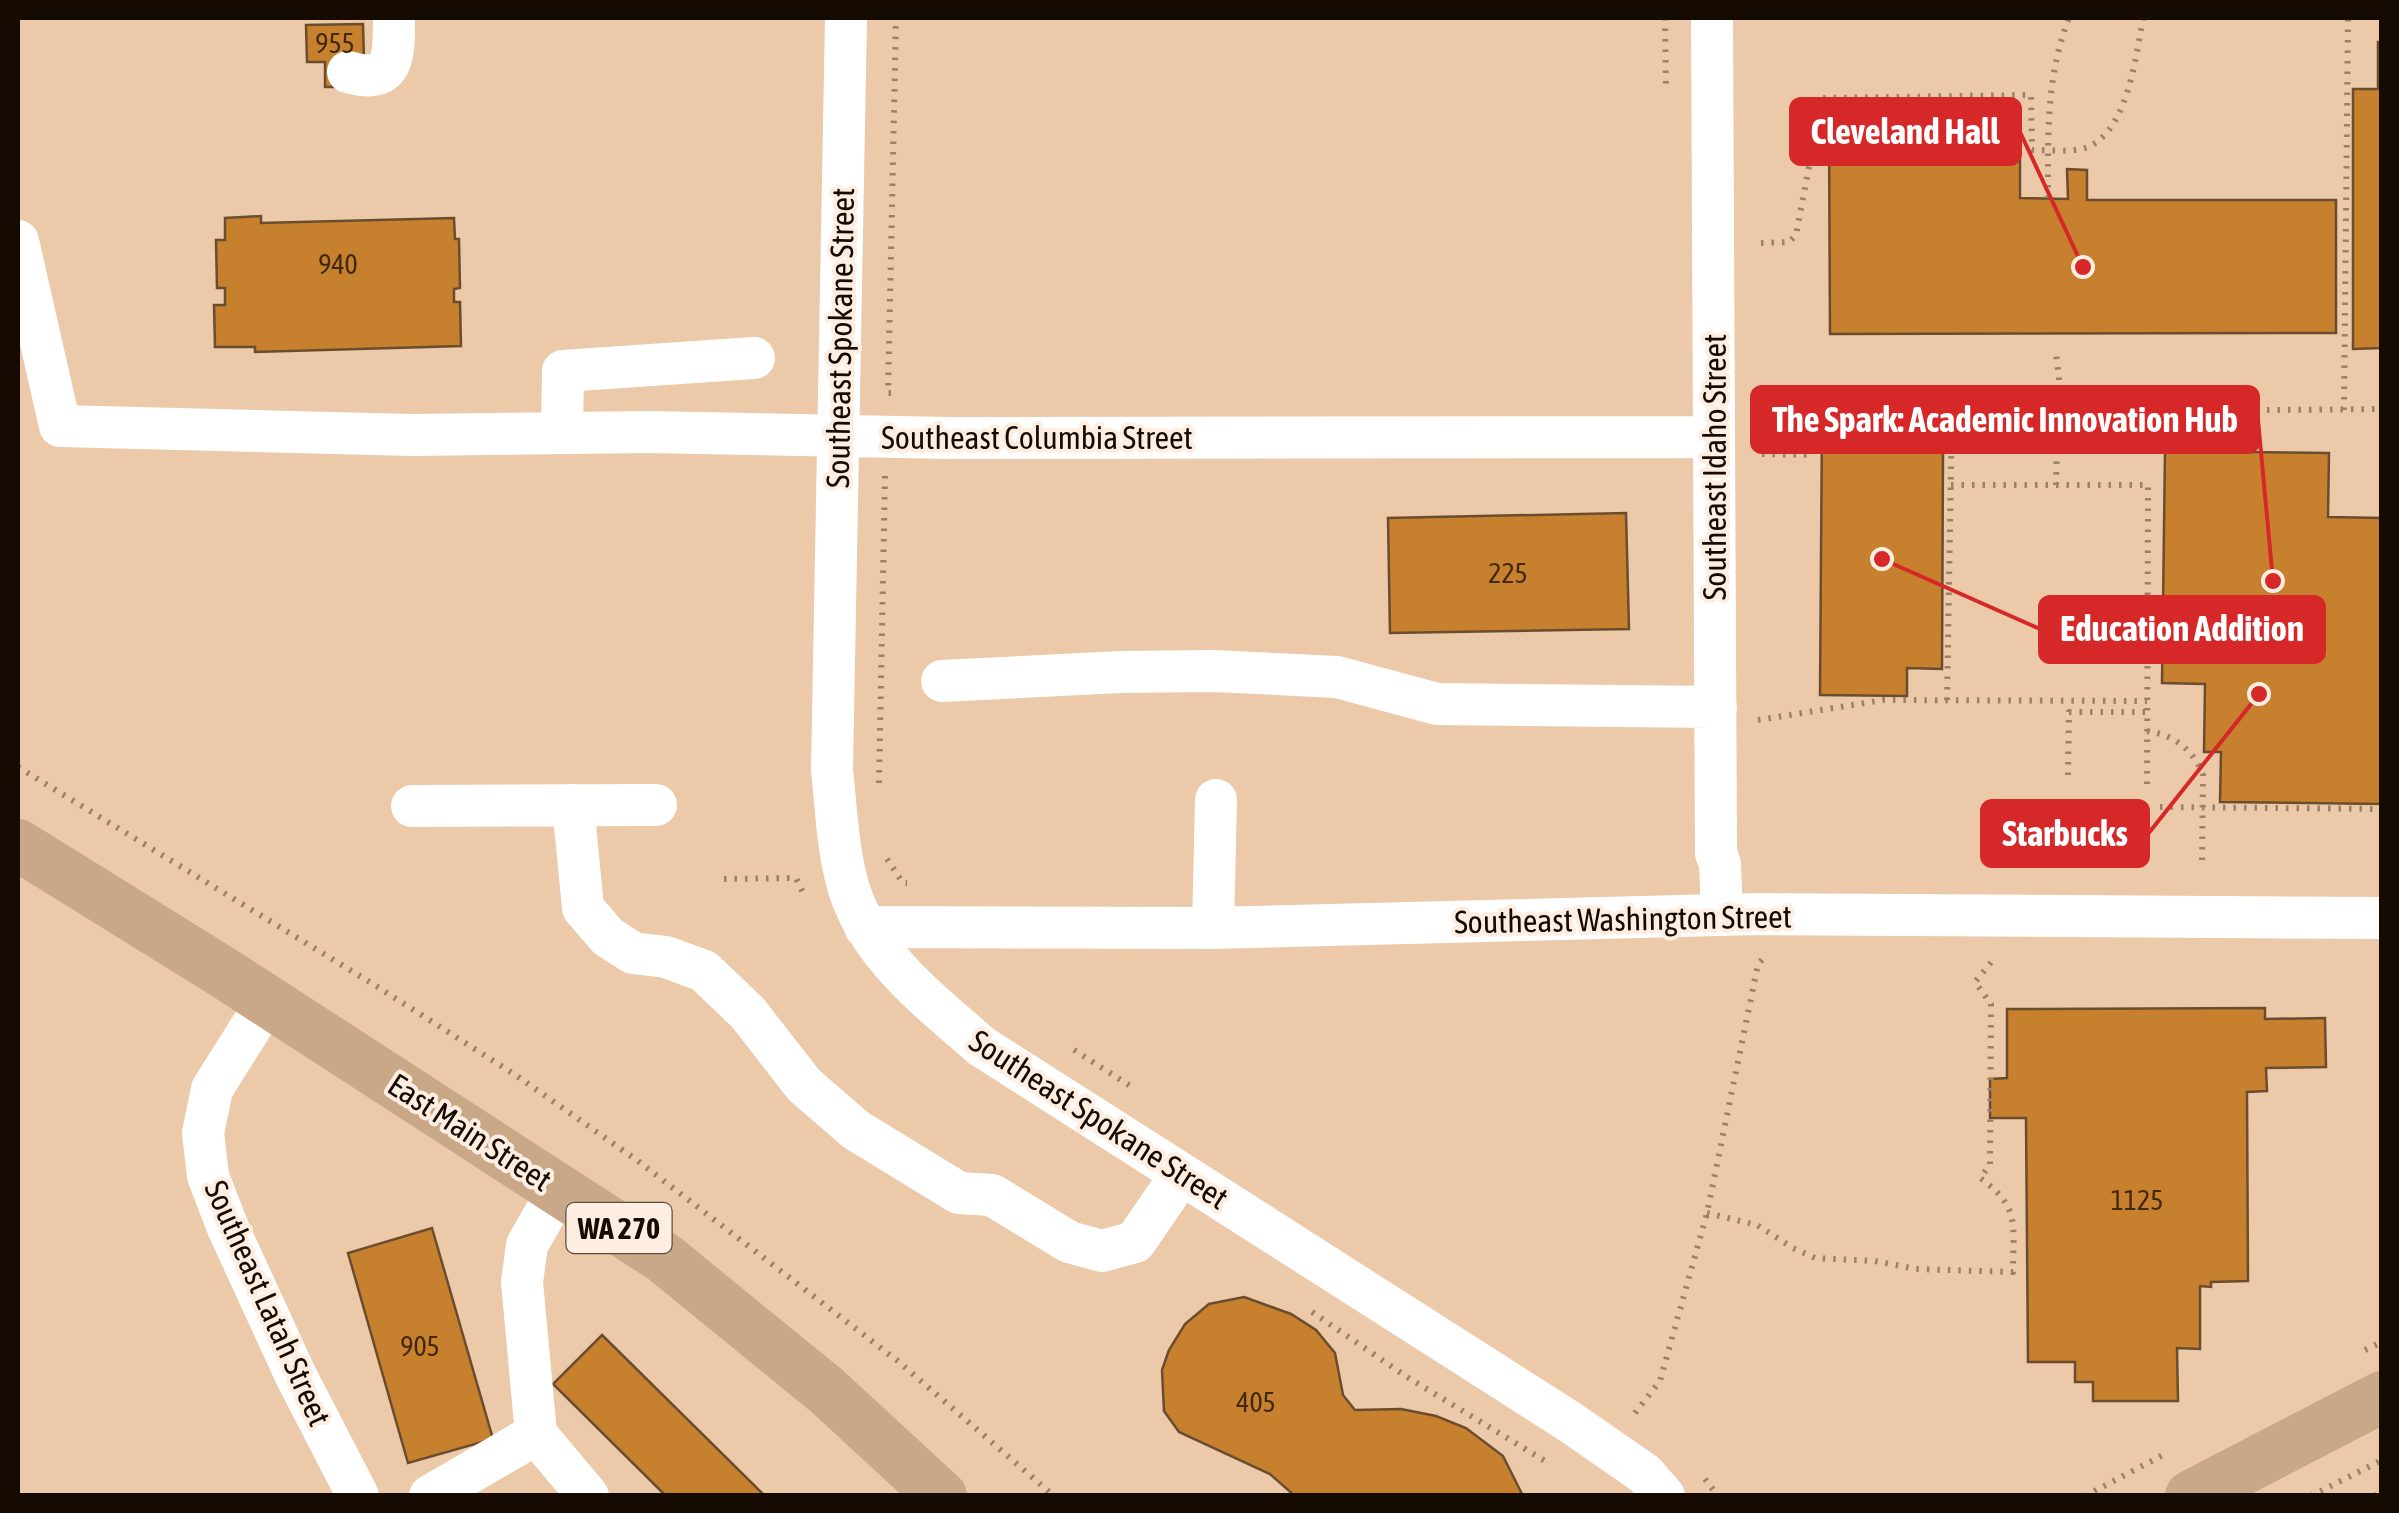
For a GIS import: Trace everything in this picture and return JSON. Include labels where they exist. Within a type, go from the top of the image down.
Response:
[{"type":"main road","name":"East Main Street","points":[[18,845],[268,1000],[664,1258],[827,1390],[941,1496]]},
{"type":"main road","points":[[2192,1496],[2382,1397]]},
{"type":"street","points":[[348,72],[363,76],[385,70],[394,54],[394,18]]},
{"type":"street","name":"Southeast Spokane Street","points":[[846,18],[832,770],[846,880],[864,927],[907,980],[981,1046],[1570,1422],[1644,1474],[1664,1496]]},
{"type":"street","name":"Southeast Idaho Street","points":[[1712,18],[1716,852],[1722,915]]},
{"type":"street","name":"Southeast Columbia Street","points":[[18,241],[60,426],[370,434],[1714,438]]},
{"type":"street","points":[[562,434],[563,371],[754,358]]},
{"type":"street","points":[[942,681],[1214,671],[1337,677],[1438,704],[1716,707]]},
{"type":"street","points":[[1213,928],[1216,800]]},
{"type":"street","points":[[412,806],[656,804]]},
{"type":"street","points":[[573,805],[583,908],[608,937],[633,952],[666,957],[704,971],[748,1013],[804,1085],[856,1130],[959,1193],[992,1195],[1069,1242],[1102,1251],[1136,1242],[1181,1175]]},
{"type":"street","name":"Southeast Washington Street","points":[[864,927],[1213,928],[1722,915],[2382,918]]},
{"type":"street","name":"Southeast Latah Street","points":[[268,1000],[212,1089],[203,1133],[208,1176],[295,1374],[358,1496]]},
{"type":"street","points":[[559,1189],[528,1246],[522,1282],[536,1434],[588,1496]]},
{"type":"street","points":[[430,1496],[536,1434]]},
{"type":"path","points":[[896,18],[888,393],[908,394]]},
{"type":"path","points":[[2048,198],[2050,85],[2058,45],[2069,18]]},
{"type":"path","points":[[1761,243],[1789,242],[1796,235],[1822,98],[2031,95],[2032,150],[2083,149],[2111,131],[2128,87],[2142,18]]},
{"type":"path","points":[[2344,410],[2348,18]]},
{"type":"path","points":[[2056,354],[2056,485]]},
{"type":"path","points":[[1763,410],[1952,413],[2382,409]]},
{"type":"path","points":[[1762,454],[1813,454],[1814,410]]},
{"type":"path","points":[[1947,700],[1952,413]]},
{"type":"path","points":[[879,795],[884,474]]},
{"type":"path","points":[[1951,485],[2148,485],[2148,787]]},
{"type":"path","points":[[1758,720],[1858,702],[2147,700]]},
{"type":"path","points":[[2068,775],[2069,712],[2148,712]]},
{"type":"path","points":[[2147,731],[2173,738],[2198,762],[2203,775],[2202,866]]},
{"type":"path","points":[[18,767],[373,984],[517,1076],[638,1161],[900,1362],[1054,1496]]},
{"type":"path","points":[[2160,807],[2382,809]]},
{"type":"path","points":[[885,856],[903,882],[922,883]]},
{"type":"path","points":[[724,879],[796,878]]},
{"type":"path","points":[[1635,1412],[1660,1381],[1707,1213],[1758,964],[1768,955]]},
{"type":"path","points":[[1977,960],[2011,960]]},
{"type":"path","points":[[1707,1213],[1756,1225],[1816,1258],[1875,1261],[1916,1269],[2013,1272],[2013,1217],[2002,1194],[1980,1178],[1990,1165],[1991,1004],[1974,982],[1992,960]]},
{"type":"path","points":[[2311,1496],[2382,1460]]},
{"type":"path","points":[[2375,1496],[2382,1490]]},
{"type":"building","points":[[363,24],[364,61],[348,87],[325,87],[325,62],[307,62],[306,25]]},
{"type":"building","points":[[2378,42],[2382,42],[2382,348],[2353,349],[2353,89],[2378,89]]},
{"type":"building","points":[[2020,121],[2020,198],[2068,199],[2067,169],[2087,170],[2087,200],[2336,200],[2336,333],[1830,334],[1829,122]]},
{"type":"building","points":[[261,216],[261,223],[454,218],[455,239],[459,239],[460,288],[454,289],[454,302],[460,302],[461,346],[255,352],[255,347],[215,347],[214,305],[225,305],[225,288],[217,288],[216,240],[225,240],[225,218]]},
{"type":"building","points":[[1822,420],[1911,421],[1911,449],[1943,450],[1942,669],[1907,668],[1907,696],[1820,695]]},
{"type":"building","points":[[2165,451],[2329,453],[2328,517],[2382,518],[2382,804],[2220,802],[2221,752],[2204,752],[2205,684],[2162,683]]},
{"type":"building","points":[[1626,513],[1629,629],[1390,633],[1388,518]]},
{"type":"building","points":[[2265,1008],[2265,1019],[2325,1018],[2326,1067],[2266,1068],[2267,1091],[2247,1092],[2248,1281],[2200,1286],[2200,1349],[2177,1348],[2178,1401],[2093,1401],[2093,1382],[2075,1382],[2075,1362],[2028,1362],[2026,1118],[1990,1118],[1990,1079],[2007,1078],[2007,1009]]},
{"type":"building","points":[[432,1228],[493,1439],[408,1463],[348,1253]]},
{"type":"building","points":[[1244,1297],[1291,1314],[1316,1330],[1335,1353],[1343,1395],[1355,1410],[1401,1409],[1436,1416],[1466,1428],[1503,1456],[1523,1496],[1295,1496],[1270,1474],[1179,1432],[1164,1411],[1162,1370],[1169,1350],[1185,1324],[1209,1304]]},
{"type":"building","points":[[602,1335],[765,1496],[666,1496],[553,1384]]},
{"type":"place","name":"Cleveland Hall","points":[[2083,267]]},
{"type":"place","name":"Education Addition","points":[[1882,559]]},
{"type":"place","name":"The Spark: Academic Innovation Hub","points":[[2273,581]]},
{"type":"place","name":"Starbucks","points":[[2259,694]]}]
